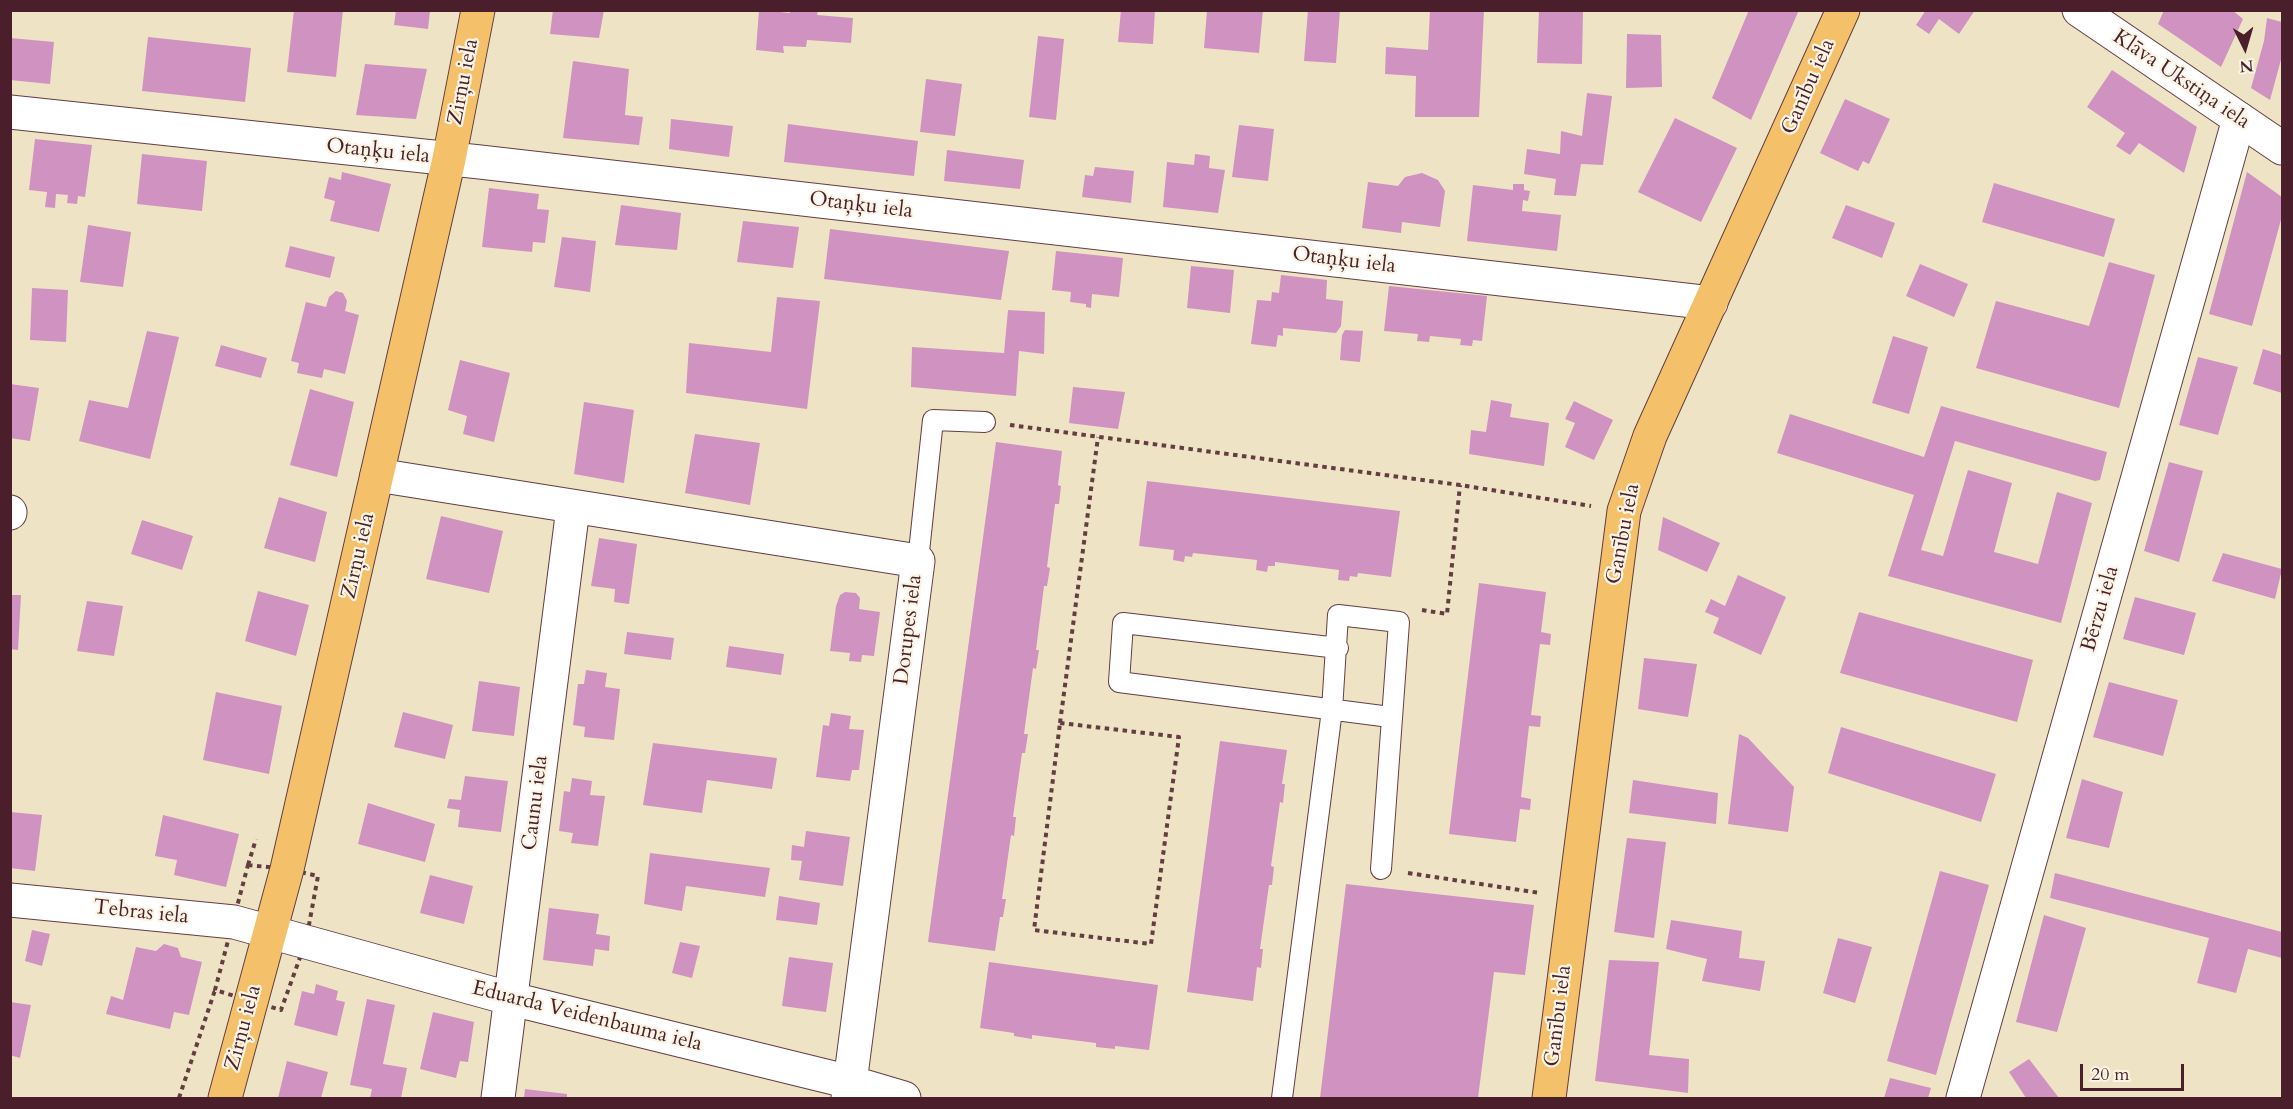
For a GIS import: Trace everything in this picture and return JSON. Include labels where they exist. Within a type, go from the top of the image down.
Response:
[{"type":"highway","name":"Zirņu iela","points":[[225,1098],[271,932],[449,159],[478,10]]},
{"type":"highway","name":"Ganību iela","points":[[1549,1098],[1624,511],[1650,436],[1843,10]]},
{"type":"street","name":"Klāva Ukstiņa iela","points":[[2079,10],[2283,148]]},
{"type":"street","name":"Otaņķu iela","points":[[10,112],[449,159],[1711,303]]},
{"type":"street","name":"Bērzu iela","points":[[1963,1098],[2239,119]]},
{"type":"street","name":"Dorupes iela","points":[[377,475],[573,508],[918,561],[849,1090]]},
{"type":"street","name":"Caunu iela","points":[[498,1098],[573,508]]},
{"type":"street","name":"Tebras iela","points":[[10,900],[234,922],[271,932]]},
{"type":"street","name":"Eduarda Veidenbauma iela","points":[[271,932],[849,1090],[904,1098]]},
{"type":"lane","points":[[918,561],[933,420],[985,422]]},
{"type":"lane","points":[[1282,1098],[1332,710],[1338,648],[1338,615],[1399,622],[1390,717],[1381,869]]},
{"type":"lane","points":[[1338,648],[1123,623],[1119,682],[1390,717]]},
{"type":"path","points":[[985,422],[1461,485],[1624,511]]},
{"type":"path","points":[[1060,723],[1179,737],[1151,944],[1034,930],[1060,723],[1098,437]]},
{"type":"path","points":[[1399,622],[1400,607],[1447,614],[1461,485]]},
{"type":"path","points":[[1381,869],[1574,898]]},
{"type":"path","points":[[179,1098],[214,990]]},
{"type":"building","points":[[294,10],[343,10],[336,77],[287,72]]},
{"type":"building","points":[[396,10],[430,11],[428,29],[394,25]]},
{"type":"building","points":[[553,10],[604,10],[599,38],[550,34]]},
{"type":"building","points":[[759,10],[790,13],[790,10],[818,10],[817,15],[853,18],[851,43],[807,40],[806,47],[783,46],[784,53],[756,50]]},
{"type":"building","points":[[1121,10],[1155,10],[1153,44],[1118,42]]},
{"type":"building","points":[[1207,10],[1263,10],[1259,53],[1204,48]]},
{"type":"building","points":[[1308,10],[1340,10],[1336,63],[1304,61]]},
{"type":"building","points":[[1430,10],[1484,10],[1479,117],[1415,117],[1416,76],[1385,74],[1386,47],[1428,50]]},
{"type":"building","points":[[1539,10],[1583,10],[1582,64],[1537,63]]},
{"type":"building","points":[[1749,10],[1799,10],[1751,120],[1712,98]]},
{"type":"building","points":[[1926,10],[1975,10],[1959,34],[1939,19],[1929,34],[1916,25]]},
{"type":"building","points":[[2164,10],[2232,10],[2243,19],[2221,67],[2158,24]]},
{"type":"building","points":[[2267,18],[2282,22],[2282,56],[2270,100],[2251,88],[2264,41]]},
{"type":"building","points":[[1627,34],[1661,35],[1662,87],[1626,88]]},
{"type":"building","points":[[1038,36],[1064,39],[1056,120],[1029,117]]},
{"type":"building","points":[[148,37],[251,48],[245,102],[142,91]]},
{"type":"building","points":[[10,38],[54,42],[50,84],[10,80]]},
{"type":"building","points":[[573,61],[629,69],[625,115],[643,117],[639,145],[563,138]]},
{"type":"building","points":[[365,64],[427,69],[416,119],[356,115]]},
{"type":"building","points":[[2112,70],[2197,127],[2184,173],[2139,143],[2130,155],[2116,146],[2125,133],[2087,107]]},
{"type":"building","points":[[926,79],[962,84],[955,136],[920,132]]},
{"type":"building","points":[[1587,93],[1612,96],[1603,165],[1581,164],[1576,196],[1554,195],[1556,179],[1524,174],[1527,149],[1560,154],[1561,131],[1582,136]]},
{"type":"building","points":[[1845,99],[1890,119],[1869,164],[1863,161],[1858,171],[1820,153]]},
{"type":"building","points":[[1675,118],[1737,148],[1701,222],[1638,192]]},
{"type":"building","points":[[671,119],[733,126],[729,157],[669,149]]},
{"type":"building","points":[[788,124],[918,141],[914,176],[784,162]]},
{"type":"building","points":[[1239,125],[1274,129],[1268,181],[1232,177]]},
{"type":"building","points":[[35,139],[92,145],[85,197],[78,196],[77,204],[67,203],[68,195],[56,194],[55,208],[45,207],[47,192],[29,190]]},
{"type":"building","points":[[947,150],[1024,160],[1020,189],[944,181]]},
{"type":"building","points":[[142,154],[207,161],[202,211],[137,204]]},
{"type":"building","points":[[1195,154],[1210,156],[1209,168],[1225,170],[1218,213],[1163,207],[1167,162],[1194,165]]},
{"type":"building","points":[[1095,167],[1134,171],[1131,203],[1082,197],[1085,175],[1093,176]]},
{"type":"building","points":[[342,172],[391,184],[379,232],[330,221],[335,201],[324,198],[329,177],[341,180]]},
{"type":"building","points":[[2247,172],[2282,197],[2282,216],[2252,326],[2209,314]]},
{"type":"building","points":[[1422,173],[1438,180],[1445,191],[1440,227],[1402,222],[1401,233],[1362,228],[1368,182],[1398,186],[1405,177]]},
{"type":"building","points":[[1994,183],[2115,219],[2104,257],[1982,222]]},
{"type":"building","points":[[1513,184],[1524,184],[1524,190],[1530,191],[1528,201],[1523,200],[1522,211],[1561,215],[1557,251],[1467,241],[1473,185],[1513,190]]},
{"type":"building","points":[[489,188],[539,194],[537,209],[549,210],[545,243],[533,242],[532,252],[482,247]]},
{"type":"building","points":[[621,205],[681,213],[677,250],[615,245]]},
{"type":"building","points":[[1846,205],[1895,223],[1882,258],[1832,238]]},
{"type":"building","points":[[743,221],[799,227],[793,268],[737,262]]},
{"type":"building","points":[[88,225],[131,232],[123,287],[80,282]]},
{"type":"building","points":[[830,229],[1009,251],[1001,300],[824,279]]},
{"type":"building","points":[[562,237],[596,241],[590,292],[554,287]]},
{"type":"building","points":[[290,246],[335,257],[330,278],[285,267]]},
{"type":"building","points":[[1056,251],[1123,258],[1119,297],[1092,294],[1091,308],[1086,307],[1086,304],[1070,302],[1071,292],[1052,290]]},
{"type":"building","points":[[2109,262],[2155,275],[2119,408],[1976,368],[1996,301],[2089,326]]},
{"type":"building","points":[[1920,264],[1968,284],[1954,317],[1906,296]]},
{"type":"building","points":[[1191,266],[1234,270],[1230,313],[1187,308]]},
{"type":"building","points":[[1281,275],[1327,280],[1326,299],[1343,301],[1341,326],[1336,333],[1283,328],[1283,336],[1278,335],[1276,347],[1251,344],[1257,300],[1271,301],[1272,292],[1279,293]]},
{"type":"building","points":[[1389,286],[1487,296],[1482,341],[1473,340],[1472,346],[1460,345],[1461,339],[1430,336],[1429,342],[1417,341],[1418,334],[1384,331]]},
{"type":"building","points":[[32,288],[68,290],[66,342],[30,340]]},
{"type":"building","points":[[336,291],[343,293],[347,301],[345,311],[359,315],[345,374],[324,369],[322,378],[297,373],[299,363],[291,361],[306,302],[326,307],[329,297]]},
{"type":"building","points":[[777,297],[820,301],[807,409],[686,393],[689,343],[771,352]]},
{"type":"building","points":[[1008,310],[1045,312],[1044,354],[1019,351],[1016,396],[911,387],[912,347],[1004,353]]},
{"type":"building","points":[[1345,330],[1363,331],[1360,362],[1340,360],[1342,335]]},
{"type":"building","points":[[147,331],[179,337],[150,459],[79,441],[89,400],[128,408]]},
{"type":"building","points":[[1893,336],[1928,347],[1909,414],[1872,403]]},
{"type":"building","points":[[221,345],[267,358],[261,378],[215,366]]},
{"type":"building","points":[[2263,349],[2282,355],[2282,393],[2253,384]]},
{"type":"building","points":[[2198,357],[2238,367],[2218,435],[2179,425]]},
{"type":"building","points":[[460,360],[510,373],[494,442],[463,434],[467,416],[448,410]]},
{"type":"building","points":[[10,384],[39,388],[30,441],[10,438]]},
{"type":"building","points":[[1073,387],[1125,392],[1118,429],[1069,423]]},
{"type":"building","points":[[310,389],[354,402],[337,477],[290,465]]},
{"type":"building","points":[[1491,400],[1512,404],[1510,417],[1549,423],[1544,466],[1469,454],[1471,430],[1486,432]]},
{"type":"building","points":[[1574,401],[1613,420],[1594,460],[1565,447],[1575,423],[1565,419]]},
{"type":"building","points":[[584,402],[634,410],[624,483],[574,474]]},
{"type":"building","points":[[1941,406],[2107,452],[2100,480],[2095,481],[1955,441],[1921,550],[1943,556],[1968,470],[2012,483],[1994,552],[2038,564],[2057,492],[2092,503],[2061,623],[1888,576],[1914,495],[1777,453],[1790,414],[1924,457]]},
{"type":"building","points":[[695,434],[760,443],[750,505],[685,493]]},
{"type":"building","points":[[996,442],[1062,451],[1058,485],[1061,486],[1059,504],[1055,504],[1047,567],[1050,568],[1047,586],[1044,586],[1036,650],[1039,650],[1036,669],[1033,668],[1024,734],[1028,734],[1025,753],[1022,753],[1013,817],[1016,817],[1014,836],[1011,835],[1002,899],[1006,899],[1003,917],[1000,917],[995,951],[928,942]]},
{"type":"building","points":[[2169,462],[2203,471],[2179,562],[2144,551]]},
{"type":"building","points":[[1147,481],[1400,511],[1391,577],[1358,573],[1357,577],[1350,576],[1349,581],[1338,580],[1339,570],[1275,562],[1275,566],[1268,566],[1267,572],[1256,570],[1257,560],[1193,553],[1192,557],[1185,556],[1184,562],[1173,560],[1174,550],[1139,546]]},
{"type":"building","points":[[279,497],[327,512],[315,562],[264,548]]},
{"type":"building","points":[[441,516],[503,531],[489,593],[426,579]]},
{"type":"building","points":[[1663,517],[1720,543],[1707,572],[1658,550]]},
{"type":"building","points":[[142,520],[193,536],[182,570],[131,554]]},
{"type":"building","points":[[599,538],[637,544],[629,604],[614,602],[615,589],[591,586]]},
{"type":"building","points":[[2223,553],[2282,569],[2275,599],[2212,581]]},
{"type":"building","points":[[1738,575],[1786,597],[1761,655],[1713,633],[1719,618],[1705,612],[1711,599],[1725,606]]},
{"type":"building","points":[[1479,583],[1546,592],[1541,632],[1551,634],[1550,645],[1540,644],[1531,715],[1541,716],[1540,727],[1529,726],[1521,797],[1531,799],[1530,810],[1520,809],[1516,842],[1449,834]]},
{"type":"building","points":[[258,591],[309,605],[296,656],[245,641]]},
{"type":"building","points":[[845,592],[856,593],[860,598],[859,609],[880,612],[874,656],[862,655],[861,662],[849,661],[850,653],[830,651],[836,606],[840,595]]},
{"type":"building","points":[[10,595],[21,595],[18,650],[10,649]]},
{"type":"building","points":[[2135,597],[2196,613],[2184,655],[2123,639]]},
{"type":"building","points":[[87,601],[123,606],[114,656],[77,651]]},
{"type":"building","points":[[1859,612],[2033,660],[2017,722],[1840,673]]},
{"type":"building","points":[[627,632],[674,638],[671,660],[624,654]]},
{"type":"building","points":[[729,646],[784,654],[781,675],[726,667]]},
{"type":"building","points":[[1644,658],[1697,664],[1688,717],[1638,709]]},
{"type":"building","points":[[586,670],[607,673],[605,687],[620,689],[614,740],[584,737],[585,727],[573,725],[578,684],[584,684]]},
{"type":"building","points":[[479,681],[520,687],[514,736],[472,731]]},
{"type":"building","points":[[2109,682],[2178,700],[2163,756],[2093,737]]},
{"type":"building","points":[[216,692],[282,706],[269,774],[203,760]]},
{"type":"building","points":[[403,712],[453,725],[445,759],[394,747]]},
{"type":"building","points":[[831,713],[851,716],[849,729],[864,730],[859,770],[852,770],[850,781],[816,777],[823,725],[829,726]]},
{"type":"building","points":[[1841,727],[1996,774],[1981,822],[1828,773]]},
{"type":"building","points":[[1739,734],[1748,738],[1794,787],[1788,832],[1728,824]]},
{"type":"building","points":[[1220,741],[1287,750],[1282,784],[1285,784],[1283,803],[1280,802],[1271,866],[1274,867],[1272,885],[1269,885],[1260,949],[1263,949],[1261,968],[1257,967],[1253,1001],[1187,992]]},
{"type":"building","points":[[653,743],[777,758],[772,789],[707,780],[702,813],[643,805]]},
{"type":"building","points":[[465,776],[508,781],[501,832],[458,827],[460,810],[447,808],[449,799],[461,800]]},
{"type":"building","points":[[572,778],[592,781],[590,795],[605,796],[598,846],[571,843],[573,833],[559,831],[564,791],[570,792]]},
{"type":"building","points":[[2082,779],[2123,792],[2109,848],[2066,838]]},
{"type":"building","points":[[1633,780],[1718,793],[1716,824],[1629,813]]},
{"type":"building","points":[[368,803],[435,824],[425,862],[358,844]]},
{"type":"building","points":[[10,812],[42,815],[35,871],[10,868]]},
{"type":"building","points":[[163,815],[239,834],[226,887],[174,875],[177,860],[155,856]]},
{"type":"building","points":[[806,831],[850,837],[843,886],[799,880],[802,861],[791,860],[792,845],[804,847]]},
{"type":"building","points":[[1627,838],[1666,842],[1654,938],[1614,932]]},
{"type":"building","points":[[650,853],[770,868],[765,897],[686,886],[682,911],[644,904]]},
{"type":"building","points":[[1940,871],[1989,885],[1936,1075],[1887,1061]]},
{"type":"building","points":[[2055,873],[2282,932],[2282,958],[2248,949],[2236,993],[2197,983],[2209,938],[2050,898]]},
{"type":"building","points":[[430,875],[473,886],[464,924],[420,913]]},
{"type":"building","points":[[1346,884],[1534,905],[1525,975],[1494,972],[1478,1098],[1320,1098]]},
{"type":"building","points":[[779,896],[820,903],[817,925],[776,920]]},
{"type":"building","points":[[549,908],[599,914],[596,934],[610,936],[609,951],[595,949],[593,966],[543,960]]},
{"type":"building","points":[[2044,915],[2086,928],[2057,1032],[2016,1022]]},
{"type":"building","points":[[1671,920],[1742,931],[1739,958],[1765,961],[1760,991],[1702,981],[1707,959],[1666,949]]},
{"type":"building","points":[[32,930],[50,934],[42,966],[25,961]]},
{"type":"building","points":[[1838,938],[1872,947],[1855,1003],[1823,993]]},
{"type":"building","points":[[680,942],[700,946],[692,978],[672,973]]},
{"type":"building","points":[[164,944],[178,948],[181,957],[202,962],[189,1015],[174,1012],[170,1029],[106,1014],[111,996],[123,1000],[136,947],[156,951]]},
{"type":"building","points":[[789,957],[833,963],[826,1012],[782,1006]]},
{"type":"building","points":[[1609,960],[1659,962],[1649,1055],[1689,1059],[1688,1093],[1595,1081]]},
{"type":"building","points":[[989,962],[1158,985],[1149,1050],[1115,1046],[1115,1049],[1096,1047],[1096,1043],[1032,1035],[1032,1039],[1014,1036],[1014,1033],[980,1028]]},
{"type":"building","points":[[316,984],[338,991],[336,1000],[345,1002],[337,1036],[294,1025],[302,991],[314,994]]},
{"type":"building","points":[[367,999],[395,1005],[383,1064],[407,1068],[401,1098],[370,1098],[372,1089],[350,1085]]},
{"type":"building","points":[[10,1002],[31,1005],[20,1058],[10,1055]]},
{"type":"building","points":[[433,1012],[474,1022],[468,1062],[460,1061],[456,1078],[420,1069]]},
{"type":"building","points":[[2029,1059],[2059,1098],[2026,1098],[2009,1072]]},
{"type":"building","points":[[287,1061],[328,1072],[321,1098],[278,1098]]},
{"type":"building","points":[[1890,1078],[1931,1088],[1928,1098],[1884,1098]]},
{"type":"building","points":[[525,1089],[567,1094],[567,1098],[524,1098]]}]
